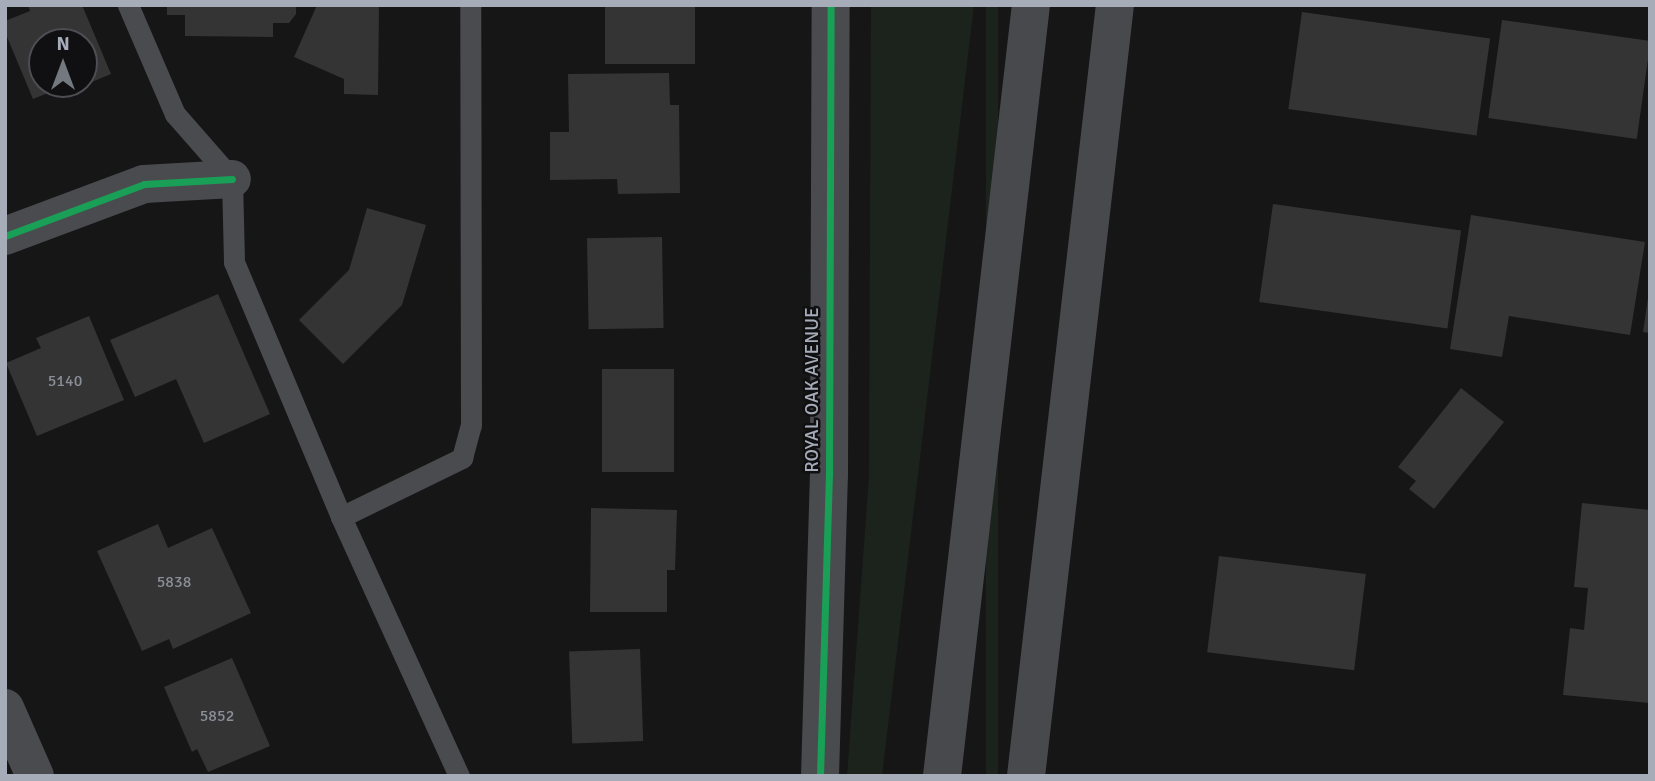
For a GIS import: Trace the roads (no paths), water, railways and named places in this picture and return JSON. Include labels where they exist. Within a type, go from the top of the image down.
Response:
[{"type":"main road","points":[[948,775],[1031,5]]},
{"type":"main road","points":[[1026,776],[1115,5]]},
{"type":"street","name":"ROYAL OAK AVENUE","points":[[820,776],[829,475],[831,5]]},
{"type":"street","points":[[5,236],[144,184],[232,179]]},
{"type":"street","points":[[5,708],[35,776]]},
{"type":"lane","points":[[128,5],[175,114],[232,179],[234,262],[341,517],[458,776]]},
{"type":"lane","points":[[341,517],[462,458],[471,425],[470,5]]}]
